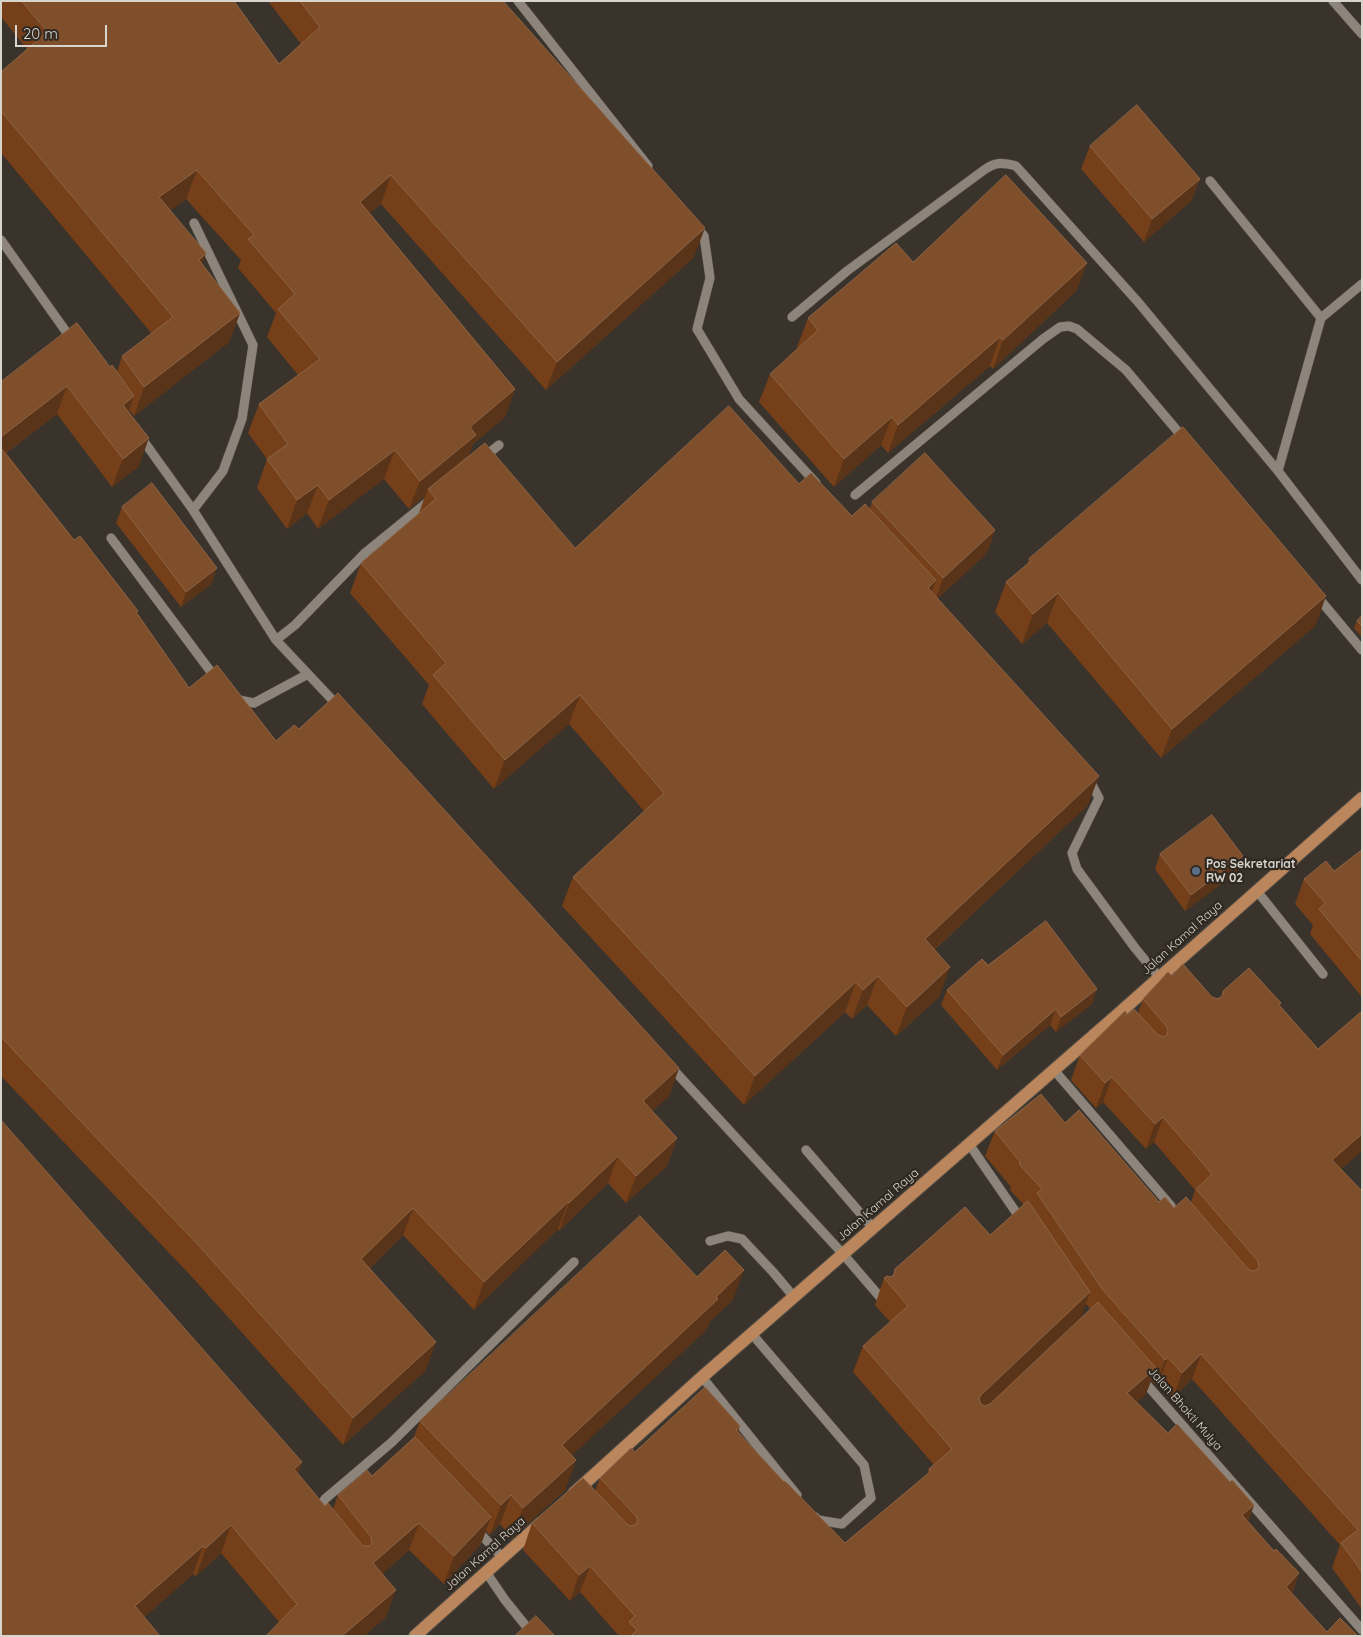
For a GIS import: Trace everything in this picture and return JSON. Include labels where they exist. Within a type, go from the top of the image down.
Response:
[{"type":"main road","name":"Jalan Kamal Raya","points":[[572,1499],[702,1377],[1054,1070],[1120,1019],[1257,890],[1362,798]]},
{"type":"main road","name":"Jalan Kamal Raya","points":[[415,1636],[551,1513]]},
{"type":"street","points":[[518,1],[654,174]]},
{"type":"street","points":[[1333,1],[1362,34]]},
{"type":"street","points":[[792,317],[846,271],[984,170],[993,164],[1004,163],[1016,166],[1138,302],[1278,471],[1362,580]]},
{"type":"street","points":[[1210,181],[1321,318]]},
{"type":"street","points":[[692,220],[704,236],[710,278],[698,329],[739,400],[820,488]]},
{"type":"street","points":[[193,510],[223,471],[242,419],[253,345],[194,223]]},
{"type":"street","points":[[1,240],[80,351]]},
{"type":"street","points":[[1278,471],[1321,318],[1362,284]]},
{"type":"street","points":[[855,495],[990,382],[1060,327],[1069,326],[1077,329],[1126,370],[1190,446]]},
{"type":"street","points":[[136,430],[193,510],[276,640],[342,710]]},
{"type":"street","points":[[477,463],[499,445]]},
{"type":"street","points":[[276,640],[295,625],[365,553],[440,493]]},
{"type":"street","points":[[111,538],[231,698],[254,702],[308,674]]},
{"type":"street","points":[[1311,589],[1362,650]]},
{"type":"street","points":[[1085,774],[1092,781],[1099,798],[1072,853],[1077,868],[1135,948],[1166,975]]},
{"type":"street","points":[[1257,890],[1323,974]]},
{"type":"street","points":[[660,1055],[843,1254],[880,1297]]},
{"type":"street","points":[[1054,1070],[1179,1215]]},
{"type":"street","points":[[969,1144],[1029,1232]]},
{"type":"street","points":[[806,1150],[873,1228]]},
{"type":"street","points":[[710,1241],[728,1236],[742,1239],[794,1297]]},
{"type":"street","points":[[316,1518],[316,1513],[325,1499],[394,1444],[574,1262]]},
{"type":"street","points":[[752,1334],[864,1465],[871,1498],[842,1524],[818,1520],[812,1513]]},
{"type":"street","name":"Jalan Bhakti Mulya","points":[[1134,1371],[1362,1630]]},
{"type":"street","points":[[702,1377],[805,1505]]},
{"type":"street","points":[[470,1524],[502,1557]]},
{"type":"street","points":[[486,1572],[505,1600],[534,1636]]},
{"type":"building","points":[[22,1],[234,1],[279,64],[320,27],[300,1],[503,1],[705,228],[557,362],[391,175],[360,202],[515,389],[470,427],[476,435],[420,481],[395,450],[329,500],[318,485],[297,500],[267,459],[288,444],[259,404],[320,359],[278,309],[295,294],[248,239],[254,235],[197,170],[159,197],[206,253],[199,260],[240,313],[144,387],[122,356],[173,317],[1,111],[1,72],[47,32]]},
{"type":"building","points":[[1137,105],[1200,179],[1152,219],[1090,146]]},
{"type":"building","points":[[1006,175],[1087,263],[1003,340],[1000,337],[898,425],[892,417],[844,459],[770,374],[818,330],[808,318],[896,243],[913,262]]},
{"type":"building","points":[[77,323],[110,367],[112,365],[134,396],[123,405],[149,438],[123,459],[67,386],[1,437],[1,382]]},
{"type":"building","points":[[729,406],[799,484],[811,473],[852,516],[865,504],[936,580],[928,588],[1099,776],[925,939],[950,967],[907,1007],[878,976],[863,990],[856,982],[755,1076],[573,877],[664,793],[580,695],[505,760],[433,675],[446,663],[361,563],[436,499],[428,489],[485,443],[575,548]]},
{"type":"building","points":[[1183,427],[1326,596],[1172,729],[1058,593],[1033,614],[1006,582],[1031,561],[1029,559]]},
{"type":"building","points":[[1,448],[74,540],[80,536],[138,611],[136,612],[189,688],[217,665],[276,741],[294,725],[299,729],[338,693],[679,1068],[643,1101],[677,1138],[636,1176],[618,1156],[484,1282],[413,1208],[361,1259],[436,1342],[353,1418],[201,1248],[1,1037]]},
{"type":"building","points":[[925,453],[995,530],[943,578],[872,502]]},
{"type":"building","points":[[152,483],[217,568],[186,592],[122,507]]},
{"type":"building","points":[[1362,616],[1362,626],[1357,621]]},
{"type":"building","name":"Pos Sekretariat RW 02","points":[[1212,815],[1243,856],[1191,895],[1160,854]]},
{"type":"building","points":[[1362,850],[1362,961],[1319,909],[1325,903],[1304,879],[1326,861],[1334,871]]},
{"type":"building","points":[[1046,921],[1097,989],[1061,1017],[1056,1009],[1003,1055],[947,990],[982,959],[988,965]]},
{"type":"building","points":[[1183,964],[1212,997],[1218,999],[1223,995],[1223,991],[1249,968],[1281,1003],[1279,1005],[1318,1049],[1362,1011],[1362,1134],[1332,1160],[1362,1191],[1362,1572],[1341,1543],[1358,1530],[1201,1354],[1182,1373],[1168,1358],[1165,1360],[1103,1290],[1037,1193],[1042,1189],[1019,1164],[1021,1163],[995,1131],[1041,1094],[1065,1123],[1079,1110],[1159,1202],[1165,1197],[1174,1208],[1186,1197],[1248,1269],[1252,1271],[1257,1270],[1259,1267],[1258,1261],[1196,1189],[1212,1174],[1163,1117],[1155,1124],[1112,1077],[1105,1083],[1080,1055],[1125,1011],[1128,1015],[1134,1009],[1158,1035],[1163,1037],[1167,1035],[1167,1027],[1143,999],[1168,972],[1172,976]]},
{"type":"building","points":[[1,1120],[302,1462],[294,1469],[325,1506],[328,1503],[362,1545],[370,1546],[372,1542],[371,1537],[338,1495],[367,1470],[372,1476],[415,1437],[491,1517],[454,1556],[419,1523],[373,1563],[396,1590],[342,1636],[266,1636],[297,1604],[231,1525],[206,1548],[203,1546],[135,1606],[160,1636],[1,1636]]},
{"type":"building","points":[[1028,1201],[1090,1292],[981,1395],[979,1399],[981,1404],[984,1406],[990,1404],[1098,1302],[1156,1368],[1127,1393],[1168,1433],[1177,1424],[1230,1482],[1232,1480],[1254,1505],[1242,1515],[1274,1551],[1276,1549],[1299,1573],[1286,1587],[1327,1632],[1340,1618],[1358,1636],[631,1636],[637,1630],[629,1622],[635,1616],[590,1566],[579,1575],[532,1523],[583,1478],[627,1524],[630,1526],[635,1525],[638,1521],[636,1516],[600,1478],[631,1448],[635,1452],[705,1387],[740,1426],[736,1430],[784,1482],[845,1543],[930,1472],[929,1469],[952,1449],[863,1346],[908,1306],[884,1278],[894,1275],[895,1269],[965,1207],[990,1235]]},
{"type":"building","points":[[640,1216],[697,1277],[725,1250],[744,1270],[716,1297],[718,1299],[562,1445],[576,1460],[523,1508],[511,1495],[501,1505],[420,1421]]},
{"type":"building","points":[[536,1616],[555,1636],[515,1636]]},
{"type":"place","name":"Pos Sekretariat RW 02","points":[[1196,871]]}]
